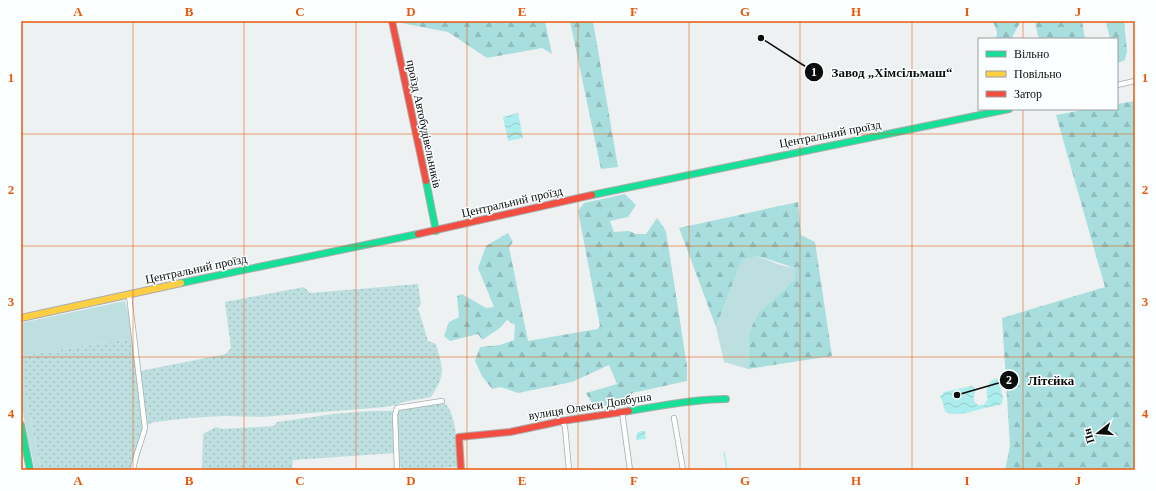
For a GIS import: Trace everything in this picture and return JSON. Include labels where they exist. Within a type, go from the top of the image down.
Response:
[{"type":"street","name":"проїзд Автобудівельників","points":[[392,21],[436,231]]},
{"type":"street","points":[[1118,86],[1135,82]]},
{"type":"street","name":"Центральний проїзд","points":[[21,318],[436,231],[629,186],[1004,110]]},
{"type":"street","points":[[129,295],[145,428],[135,457],[133,470]]},
{"type":"street","name":"вулиця Олекси Довбуша","points":[[461,470],[459,437],[510,432],[562,421],[672,404],[726,399]]},
{"type":"street","points":[[397,470],[395,415],[397,408],[442,401]]},
{"type":"street","points":[[622,412],[630,470]]},
{"type":"street","points":[[674,418],[683,470]]},
{"type":"street","points":[[562,421],[565,427],[569,470]]},
{"type":"street","points":[[21,425],[30,470]]},
{"type":"shaded area","points":[[758,256],[780,265],[795,268],[794,280],[757,314],[749,333],[748,369],[724,362],[716,327],[742,260]]},
{"type":"shaded area","points":[[418,284],[421,304],[418,308],[428,341],[436,344],[442,372],[439,383],[431,397],[385,407],[261,417],[224,416],[190,418],[155,422],[147,425],[140,371],[226,354],[231,348],[225,302],[304,287],[310,293]]},
{"type":"shaded area","points":[[125,301],[130,319],[132,338],[21,356],[21,323]]},
{"type":"shaded area","points":[[132,338],[143,428],[134,455],[131,470],[41,470],[21,372],[21,356]]},
{"type":"shaded area","points":[[21,372],[41,470],[35,470],[24,419],[21,401]]},
{"type":"shaded area","points":[[444,403],[452,414],[457,442],[459,467],[402,470],[395,453],[293,460],[292,470],[202,470],[203,434],[216,427],[222,429],[274,426],[277,422],[333,414],[370,411],[397,411]]},
{"type":"green space","points":[[400,21],[545,21],[552,54],[542,48],[487,58],[448,32],[401,23]]},
{"type":"green space","points":[[570,21],[593,21],[618,167],[601,169]]},
{"type":"green space","points":[[993,21],[1021,21],[1012,38],[996,38],[997,32]]},
{"type":"green space","points":[[1035,21],[1082,21],[1085,38],[1039,38]]},
{"type":"green space","points":[[1106,21],[1124,21],[1127,51],[1125,60],[1118,63],[1118,38],[1110,38]]},
{"type":"green space","points":[[1135,101],[1135,470],[1005,470],[1010,446],[1002,318],[1105,287],[1056,115],[1083,110],[1118,110],[1118,104]]},
{"type":"green space","points":[[625,194],[636,205],[628,217],[610,221],[614,232],[629,231],[636,234],[646,234],[657,218],[666,231],[687,366],[687,381],[632,393],[630,400],[595,408],[586,393],[617,384],[609,365],[572,382],[518,393],[501,387],[492,389],[482,376],[475,361],[480,347],[500,345],[514,340],[515,325],[507,320],[500,328],[482,340],[478,334],[450,341],[444,336],[449,322],[459,317],[457,296],[462,294],[486,308],[494,307],[478,268],[486,246],[508,233],[513,242],[509,247],[528,341],[597,329],[600,326],[578,211],[584,203]]},
{"type":"green space","points":[[798,202],[801,235],[815,242],[832,356],[748,369],[749,333],[757,314],[794,280],[795,268],[758,256],[742,260],[716,327],[679,228]]},
{"type":"water","points":[[518,113],[523,138],[508,141],[503,117]]},
{"type":"water","points":[[996,378],[1003,397],[1002,404],[960,414],[945,411],[940,397],[944,392],[971,386],[976,390],[974,396],[975,402],[978,405],[984,405],[988,399],[987,393],[989,384]]},
{"type":"water","points":[[645,431],[646,439],[636,440],[637,433]]},
{"type":"waterway","points":[[724,452],[727,470]]},
{"type":"traffic: fast","points":[[592,195],[1004,110]]},
{"type":"traffic: fast","points":[[426,181],[436,231]]},
{"type":"traffic: fast","points":[[181,283],[418,234]]},
{"type":"traffic: fast","points":[[629,411],[690,401],[726,399]]},
{"type":"traffic: fast","points":[[21,425],[30,470]]},
{"type":"traffic: slow","points":[[21,318],[181,283]]},
{"type":"traffic: jam","points":[[392,21],[426,181]]},
{"type":"traffic: jam","points":[[418,234],[592,195]]},
{"type":"traffic: jam","points":[[461,470],[459,437],[510,432],[562,421],[629,411]]},
{"type":"place","name":"Завод „Хімсільмаш“","points":[[761,38]]},
{"type":"place","name":"Літєйка","points":[[957,395]]}]
